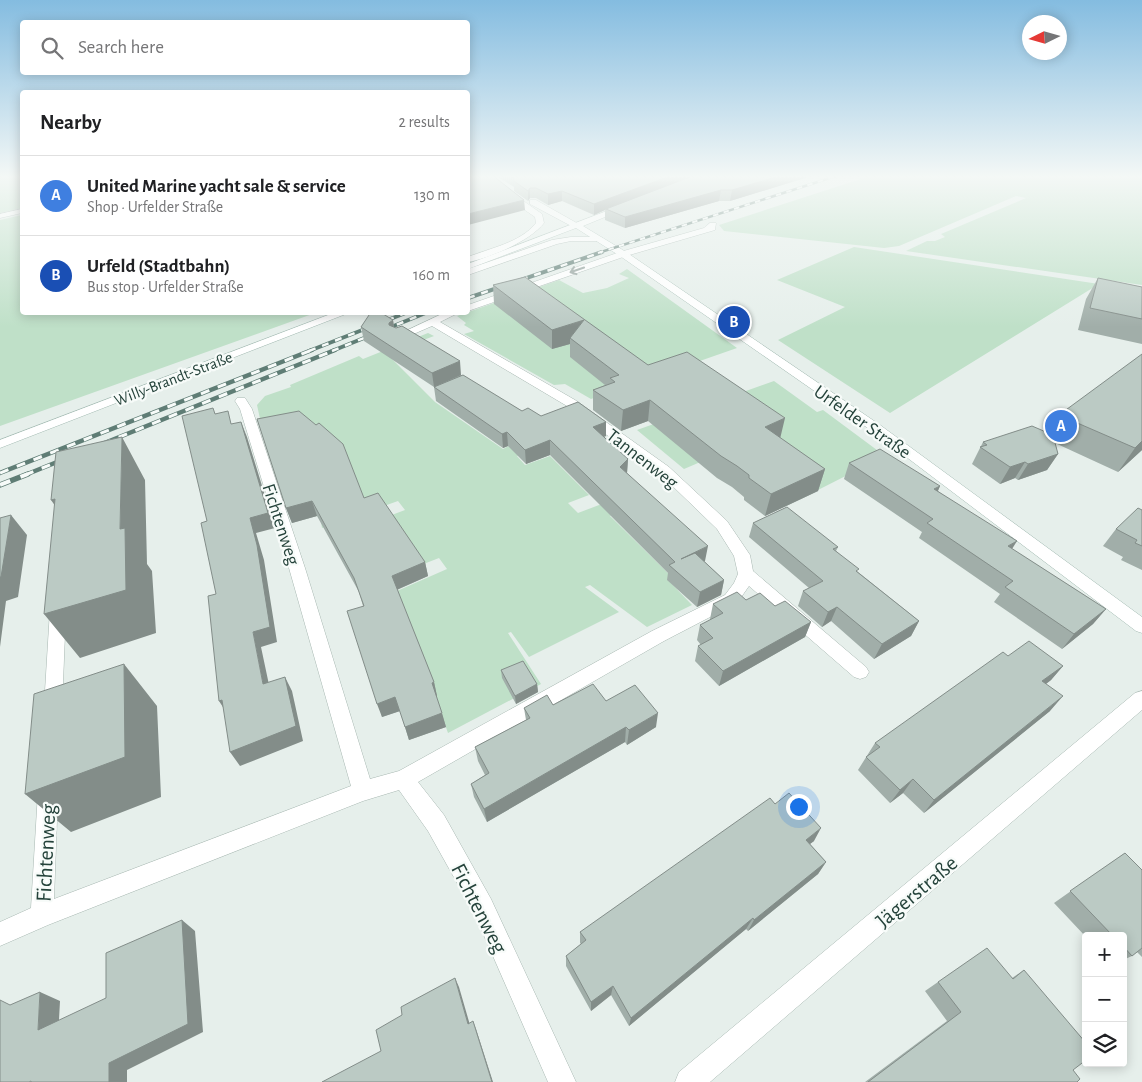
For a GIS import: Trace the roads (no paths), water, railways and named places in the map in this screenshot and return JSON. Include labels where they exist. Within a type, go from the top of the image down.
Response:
[{"type":"street","name":"Urfelder Straße","points":[[470,259],[532,233],[539,225]]},
{"type":"street","points":[[470,307],[623,254],[712,228],[713,225]]},
{"type":"street","name":"Urfelder Straße","points":[[578,226],[623,254],[876,428],[1142,626]]},
{"type":"street","points":[[470,266],[578,226]]},
{"type":"street","points":[[470,271],[555,242],[570,239],[600,239]]},
{"type":"street","name":"Willy-Brandt-Straße","points":[[0,444],[335,315]]},
{"type":"street","points":[[398,337],[449,315]]},
{"type":"street","name":"Tannenweg","points":[[434,323],[571,403],[664,470],[722,525],[742,555],[746,574]]},
{"type":"street","name":"Fichtenweg","points":[[241,401],[246,409],[297,568],[363,791]]},
{"type":"street","points":[[402,779],[632,651],[730,599],[741,586],[746,574],[860,672]]},
{"type":"street","points":[[52,728],[59,590]]},
{"type":"street","name":"Jägerstraße","points":[[689,1082],[1142,699]]},
{"type":"street","name":"Fichtenweg","points":[[42,915],[49,777]]},
{"type":"street","name":"Fichtenweg","points":[[0,934],[42,915],[363,791],[402,779],[436,824],[483,907],[562,1082]]},
{"type":"railway","points":[[598,253],[683,225]]},
{"type":"railway","points":[[470,297],[602,252]]},
{"type":"railway","points":[[309,351],[400,315]]},
{"type":"railway","points":[[332,351],[421,315]]},
{"type":"railway","points":[[0,473],[312,350]]},
{"type":"railway","points":[[102,444],[335,350]]},
{"type":"railway","points":[[25,475],[67,458]]},
{"type":"railway","points":[[0,485],[28,474]]},
{"type":"place","name":"Urfeld (Stadtbahn)","points":[[734,322]]},
{"type":"place","name":"United Marine yacht sale & service","points":[[1061,426]]}]
